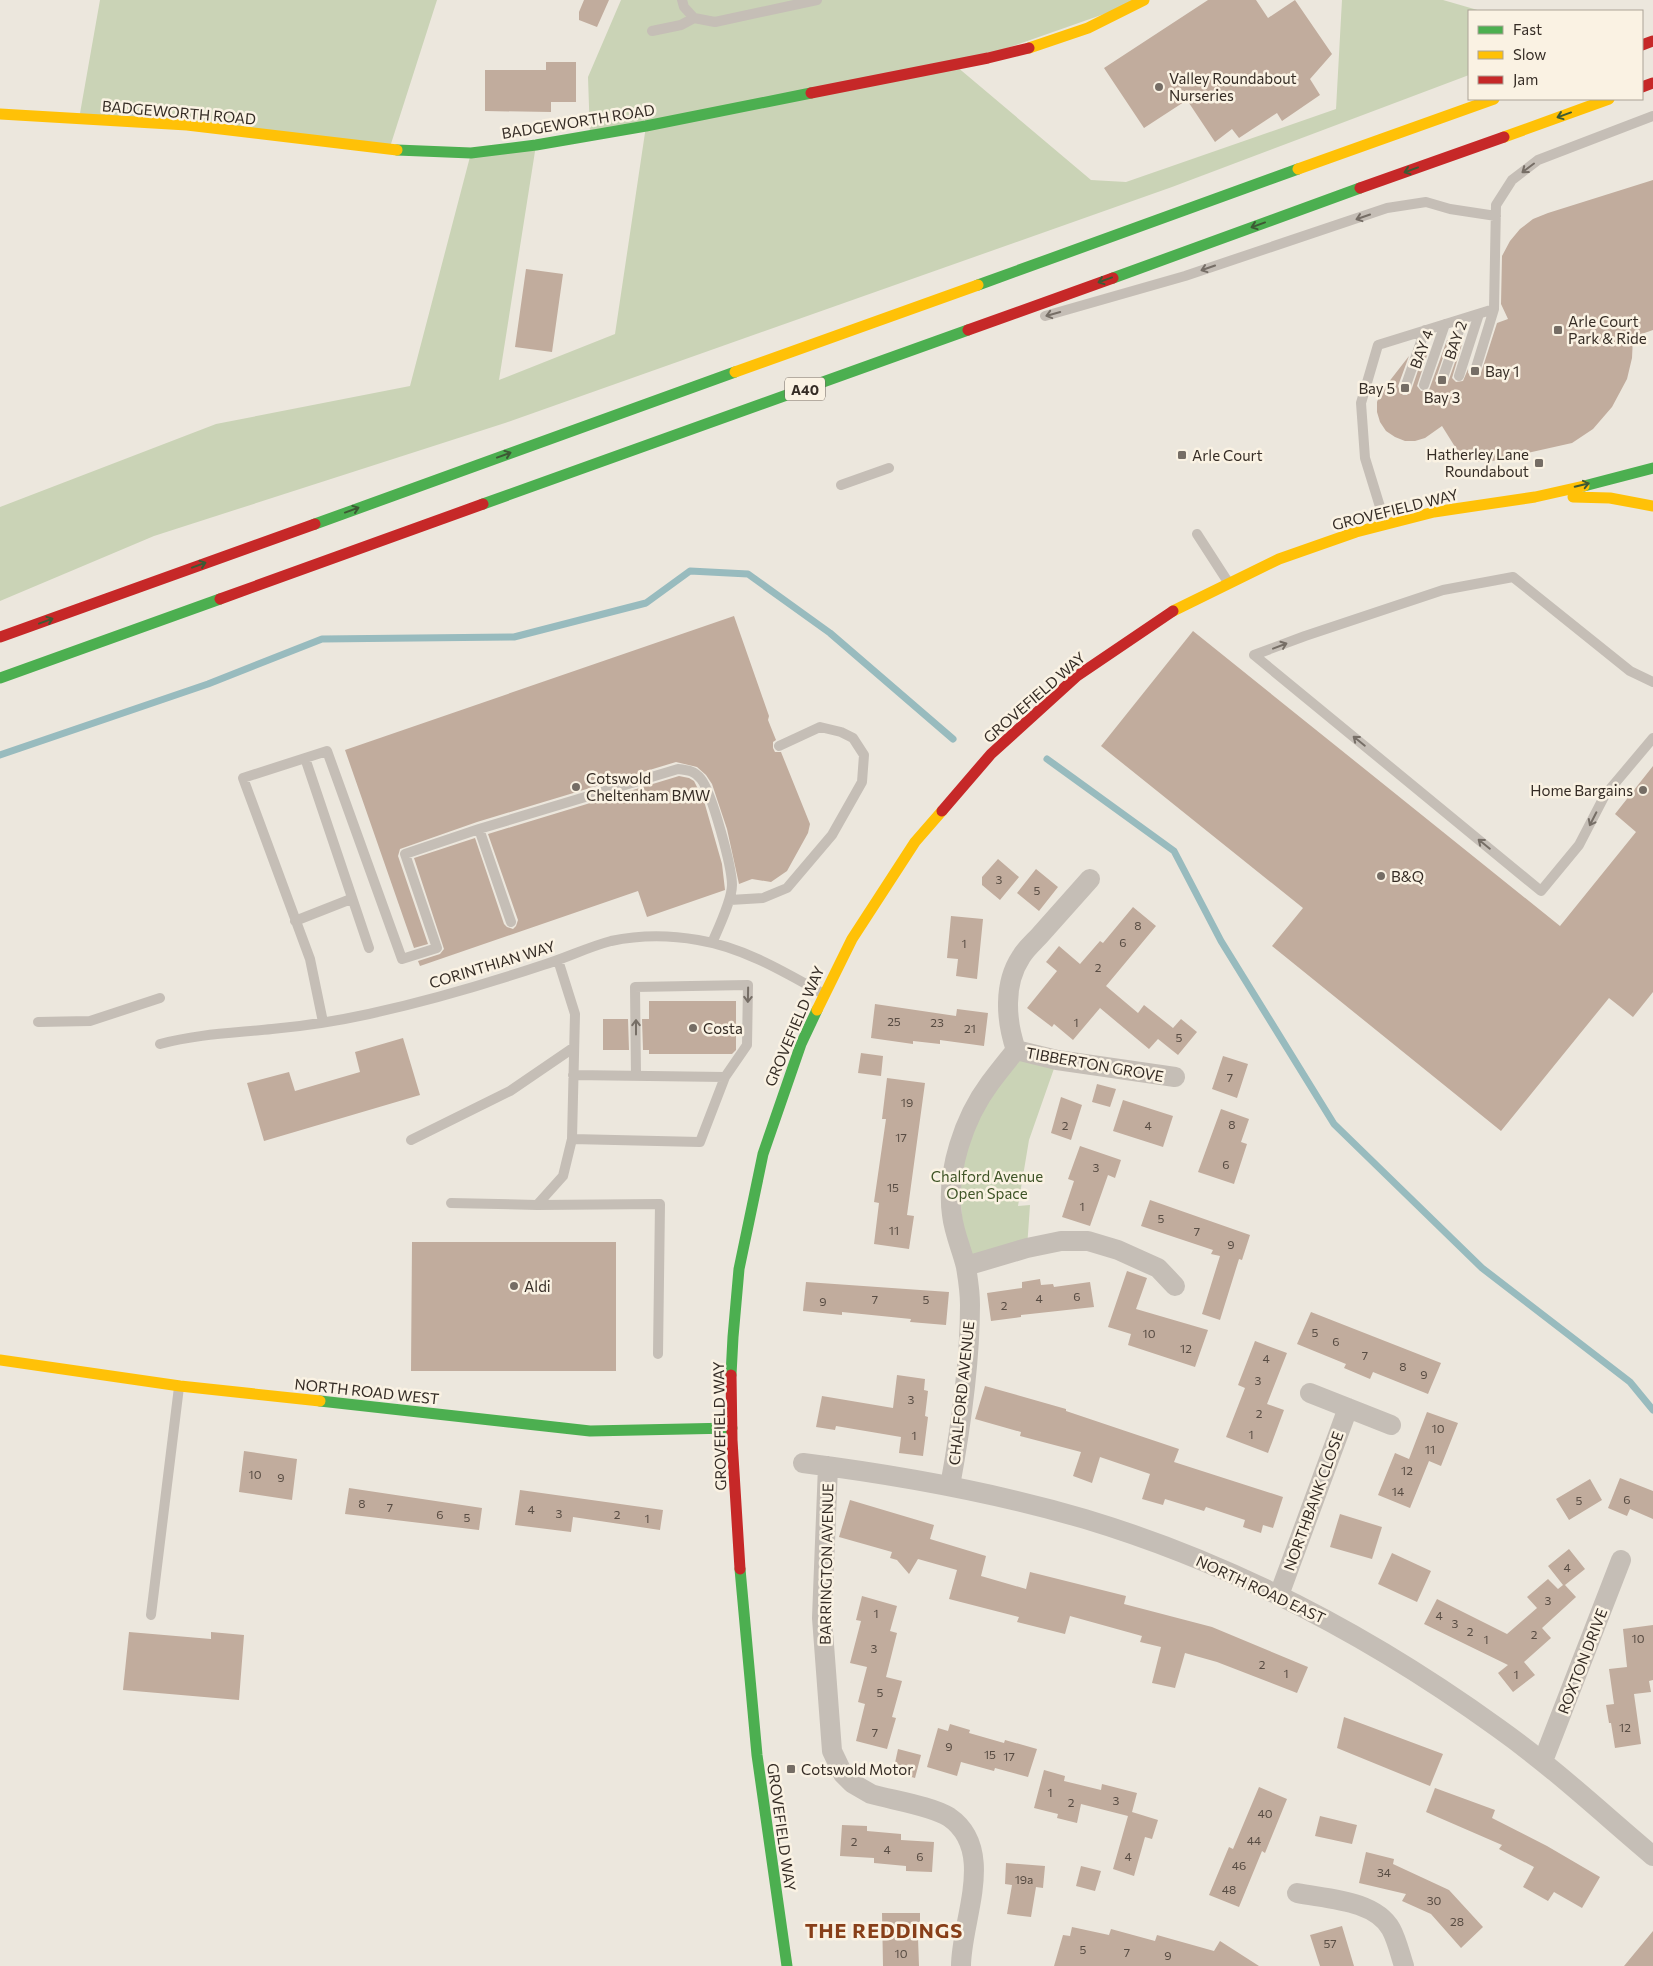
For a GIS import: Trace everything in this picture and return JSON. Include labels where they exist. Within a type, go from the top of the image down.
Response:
[{"type":"main road","name":"BADGEWORTH ROAD","points":[[0,114],[186,124],[390,150],[471,153],[536,145],[646,126],[1037,47],[1122,13],[1144,0]]},
{"type":"main road","name":"A40","points":[[0,637],[1491,100]]},
{"type":"main road","name":"A40","points":[[0,678],[1607,100]]},
{"type":"main road","name":"GROVEFIELD WAY","points":[[787,1966],[774,1880],[748,1673],[732,1428],[735,1315],[738,1272],[750,1203],[783,1087],[822,993],[858,926],[888,878],[921,832],[997,747],[1038,708],[1090,667],[1129,639],[1177,609],[1228,582],[1276,560],[1385,524],[1481,504],[1534,497],[1653,468]]},
{"type":"main road","name":"GROVEFIELD WAY","points":[[1534,497],[1610,498],[1653,506]]},
{"type":"main road","name":"NORTH ROAD WEST","points":[[0,1360],[180,1386],[590,1431],[732,1428]]},
{"type":"street","points":[[1016,1050],[1010,1033],[1008,995],[1020,957],[1090,879]]},
{"type":"street","name":"TIBBERTON GROVE","points":[[1016,1050],[1057,1060],[1175,1078]]},
{"type":"street","name":"CHALFORD AVENUE","points":[[950,1486],[959,1436],[968,1346],[970,1303],[966,1266],[952,1215],[952,1183],[957,1156],[973,1111],[989,1084],[1016,1050]]},
{"type":"street","points":[[966,1266],[1061,1240],[1088,1241],[1118,1250],[1158,1268],[1175,1286]]},
{"type":"street","points":[[1310,1393],[1391,1425]]},
{"type":"street","name":"NORTHBANK CLOSE","points":[[1279,1595],[1348,1408]]},
{"type":"street","name":"NORTH ROAD EAST","points":[[803,1463],[950,1486],[1018,1501],[1132,1535],[1216,1567],[1279,1595],[1332,1622],[1414,1670],[1501,1729],[1543,1762],[1653,1856]]},
{"type":"street","name":"BARRINGTON AVENUE","points":[[828,1466],[822,1618],[832,1751],[843,1774],[861,1790],[942,1814],[959,1826],[967,1837],[972,1850],[974,1871],[961,1950],[961,1966]]},
{"type":"street","name":"ROXTON DRIVE","points":[[1543,1762],[1620,1560]]},
{"type":"street","points":[[1297,1893],[1362,1906],[1377,1913],[1392,1930],[1404,1966]]},
{"type":"lane","points":[[682,0],[684,7],[694,18],[715,22],[817,0]]},
{"type":"lane","points":[[652,31],[681,25],[694,18]]},
{"type":"lane","points":[[1475,371],[1494,309],[1496,205],[1512,180],[1538,160],[1653,116]]},
{"type":"lane","points":[[1034,319],[1184,276],[1387,208],[1426,202],[1450,209],[1496,216]]},
{"type":"lane","points":[[1385,524],[1365,458],[1361,403],[1378,344],[1494,309]]},
{"type":"lane","name":"BAY 2","points":[[1458,376],[1479,314]]},
{"type":"lane","points":[[1442,380],[1463,319]]},
{"type":"lane","points":[[864,367],[1015,324]]},
{"type":"lane","name":"BAY 4","points":[[1424,385],[1446,324]]},
{"type":"lane","points":[[1405,388],[1426,330]]},
{"type":"lane","points":[[840,485],[889,468]]},
{"type":"lane","points":[[1197,534],[1228,582]]},
{"type":"lane","points":[[1653,682],[1630,671],[1513,577],[1443,590],[1254,655],[1541,891],[1579,845],[1605,795],[1653,738]]},
{"type":"lane","points":[[730,900],[763,898],[787,888],[832,835],[862,782],[864,756],[853,738],[840,732],[820,727],[779,746]]},
{"type":"lane","points":[[323,1022],[310,959],[243,778],[327,752],[402,959],[437,948],[405,854],[479,829],[678,769],[692,770],[702,779],[729,862],[732,886],[730,900],[712,943]]},
{"type":"lane","points":[[305,758],[369,948]]},
{"type":"lane","points":[[479,829],[511,922]]},
{"type":"lane","points":[[295,921],[351,899]]},
{"type":"lane","name":"CORINTHIAN WAY","points":[[160,1044],[189,1036],[323,1022],[411,1004],[558,960],[612,941],[640,937],[669,937],[712,943],[750,956],[822,993]]},
{"type":"lane","points":[[537,1205],[563,1176],[572,1139],[575,1014],[558,960]]},
{"type":"lane","points":[[572,1139],[700,1142],[725,1078],[747,1045],[748,985],[635,987],[636,1076]]},
{"type":"lane","points":[[38,1022],[90,1021],[160,998]]},
{"type":"lane","points":[[411,1140],[510,1091],[573,1048]]},
{"type":"lane","points":[[573,1075],[725,1078]]},
{"type":"lane","points":[[451,1204],[660,1204],[658,1354]]},
{"type":"lane","points":[[151,1615],[180,1386]]},
{"type":"green space","points":[[100,0],[437,0],[389,150],[79,119]]},
{"type":"green space","points":[[621,0],[1144,0],[956,66],[1091,180],[1126,182],[1336,109],[1342,0],[1443,0],[1478,10],[1468,10],[1468,75],[1172,187],[505,423],[154,536],[0,601],[0,507],[216,424],[410,386],[471,153],[536,145],[499,380],[615,334],[646,126],[590,136],[588,77]]},
{"type":"green space","name":"Chalford Avenue Open Space","points":[[1016,1050],[1057,1060],[1029,1140],[1018,1206],[1030,1205],[1027,1248],[966,1266],[957,1156]]},
{"type":"building","points":[[584,0],[609,0],[597,27],[579,20],[579,12]]},
{"type":"building","points":[[1208,0],[1256,0],[1268,18],[1295,0],[1332,54],[1310,79],[1320,95],[1282,121],[1277,113],[1239,138],[1232,129],[1215,142],[1187,100],[1144,128],[1104,68]]},
{"type":"building","points":[[546,62],[576,62],[576,102],[551,102],[551,112],[485,111],[485,70],[546,70]]},
{"type":"building","points":[[1653,180],[1653,330],[1633,337],[1632,358],[1627,379],[1612,407],[1593,429],[1572,443],[1488,462],[1477,462],[1457,450],[1442,426],[1425,438],[1415,441],[1405,441],[1386,431],[1380,422],[1377,402],[1381,392],[1409,356],[1398,386],[1403,395],[1407,395],[1411,391],[1426,347],[1430,346],[1417,386],[1421,391],[1429,390],[1447,340],[1449,340],[1435,381],[1439,386],[1447,385],[1465,334],[1452,378],[1456,382],[1463,381],[1468,369],[1468,373],[1473,377],[1480,376],[1497,323],[1508,319],[1501,304],[1502,256],[1510,241],[1520,229],[1533,219],[1548,213]]},
{"type":"building","points":[[526,269],[563,274],[552,352],[515,347]]},
{"type":"building","name":"Cotswold Cheltenham BMW","points":[[734,616],[769,716],[768,720],[776,740],[773,742],[773,748],[775,752],[781,752],[810,824],[808,833],[787,871],[771,882],[752,879],[739,884],[727,829],[712,784],[697,767],[676,762],[477,822],[400,849],[398,856],[428,944],[414,948],[345,750]]},
{"type":"building","name":"B&Q","points":[[1193,631],[1560,926],[1636,832],[1615,814],[1653,766],[1653,992],[1633,1017],[1609,998],[1501,1131],[1272,946],[1303,908],[1101,746]]},
{"type":"building","points":[[679,776],[694,781],[704,801],[722,864],[725,890],[647,917],[638,891],[420,966],[418,961],[440,954],[444,949],[414,858],[475,838],[504,924],[513,929],[518,920],[488,834]]},
{"type":"building","points":[[998,859],[1019,877],[1000,900],[982,885],[982,877]]},
{"type":"building","points":[[1036,869],[1058,887],[1039,911],[1017,893]]},
{"type":"building","points":[[1133,907],[1156,926],[1106,986],[1138,1013],[1144,1005],[1173,1028],[1181,1019],[1197,1032],[1178,1055],[1158,1039],[1149,1049],[1100,1008],[1073,1040],[1054,1024],[1052,1027],[1027,1008],[1057,971],[1046,962],[1059,946],[1080,964],[1100,941],[1103,943]]},
{"type":"building","points":[[951,916],[983,919],[977,979],[956,976],[958,959],[947,958]]},
{"type":"building","name":"Costa","points":[[649,1001],[736,1001],[736,1050],[732,1054],[649,1054],[649,1050],[643,1050],[642,1019],[649,1019]]},
{"type":"building","points":[[875,1004],[956,1016],[957,1009],[988,1013],[984,1046],[940,1040],[940,1044],[913,1041],[913,1044],[871,1038]]},
{"type":"building","points":[[603,1019],[628,1019],[629,1050],[603,1050]]},
{"type":"building","points":[[403,1038],[420,1095],[264,1141],[247,1083],[289,1072],[295,1091],[360,1072],[355,1052]]},
{"type":"building","points":[[861,1053],[883,1056],[881,1076],[858,1073]]},
{"type":"building","points":[[1223,1056],[1248,1064],[1237,1098],[1212,1089]]},
{"type":"building","points":[[887,1078],[925,1083],[907,1215],[914,1216],[909,1249],[874,1244],[879,1203],[874,1202],[886,1119],[882,1119]]},
{"type":"building","points":[[1097,1084],[1116,1089],[1110,1107],[1092,1102]]},
{"type":"building","points":[[1061,1097],[1082,1105],[1071,1140],[1051,1133]]},
{"type":"building","points":[[1123,1100],[1173,1116],[1163,1147],[1113,1131]]},
{"type":"building","points":[[1221,1109],[1249,1119],[1241,1142],[1247,1144],[1234,1184],[1198,1172]]},
{"type":"building","points":[[1080,1146],[1121,1160],[1115,1178],[1108,1175],[1090,1226],[1062,1217],[1074,1181],[1068,1179]]},
{"type":"building","points":[[1150,1200],[1250,1235],[1242,1260],[1239,1259],[1220,1320],[1202,1314],[1220,1256],[1211,1254],[1213,1250],[1141,1226]]},
{"type":"building","name":"Aldi","points":[[412,1242],[616,1242],[616,1371],[411,1371]]},
{"type":"building","points":[[1127,1271],[1147,1278],[1136,1309],[1208,1330],[1195,1367],[1128,1345],[1131,1334],[1108,1327]]},
{"type":"building","points":[[1040,1279],[1041,1285],[1053,1284],[1054,1287],[1090,1282],[1094,1307],[1021,1315],[1021,1317],[991,1321],[987,1293],[1022,1288],[1022,1282]]},
{"type":"building","points":[[806,1282],[949,1292],[946,1325],[910,1322],[911,1319],[842,1312],[842,1315],[803,1311]]},
{"type":"building","points":[[1311,1312],[1441,1363],[1428,1394],[1373,1372],[1370,1379],[1344,1368],[1346,1364],[1297,1344]]},
{"type":"building","points":[[1255,1341],[1287,1353],[1267,1404],[1284,1410],[1268,1453],[1226,1437],[1245,1388],[1238,1385]]},
{"type":"building","points":[[897,1375],[925,1379],[924,1390],[928,1391],[925,1416],[928,1417],[923,1456],[899,1453],[901,1437],[836,1426],[835,1430],[816,1427],[822,1396],[893,1408]]},
{"type":"building","points":[[985,1386],[1066,1409],[1066,1411],[1179,1449],[1174,1462],[1283,1497],[1273,1528],[1263,1525],[1261,1533],[1243,1527],[1245,1520],[1206,1507],[1204,1511],[1165,1499],[1163,1505],[1142,1499],[1150,1474],[1100,1457],[1092,1483],[1073,1476],[1081,1452],[1020,1436],[1021,1432],[975,1419]]},
{"type":"building","points":[[1427,1412],[1458,1423],[1441,1466],[1429,1461],[1410,1508],[1378,1495],[1395,1453],[1409,1459]]},
{"type":"building","points":[[244,1451],[297,1459],[292,1500],[239,1492]]},
{"type":"building","points":[[1620,1478],[1653,1491],[1653,1519],[1630,1509],[1627,1516],[1608,1508]]},
{"type":"building","points":[[1590,1479],[1602,1500],[1569,1520],[1556,1499]]},
{"type":"building","points":[[349,1488],[482,1508],[479,1530],[345,1514]]},
{"type":"building","points":[[520,1490],[663,1510],[660,1530],[573,1517],[571,1532],[515,1525]]},
{"type":"building","points":[[850,1500],[934,1525],[930,1539],[986,1556],[981,1576],[1026,1589],[1030,1572],[1126,1596],[1124,1604],[1212,1627],[1308,1667],[1297,1693],[1217,1662],[1185,1653],[1175,1688],[1152,1683],[1161,1647],[1140,1642],[1142,1636],[1070,1616],[1065,1634],[1017,1622],[1019,1617],[949,1599],[957,1570],[918,1559],[909,1574],[897,1560],[890,1558],[892,1552],[839,1537]]},
{"type":"building","points":[[1340,1514],[1382,1527],[1372,1559],[1330,1547]]},
{"type":"building","points":[[1569,1549],[1585,1569],[1565,1585],[1576,1597],[1542,1628],[1551,1638],[1524,1662],[1535,1675],[1513,1692],[1498,1673],[1508,1665],[1424,1624],[1437,1599],[1507,1634],[1537,1608],[1527,1597],[1548,1579],[1558,1589],[1563,1585],[1548,1566]]},
{"type":"building","points":[[1392,1553],[1431,1571],[1417,1602],[1378,1584]]},
{"type":"building","points":[[862,1596],[897,1606],[890,1631],[897,1633],[886,1677],[902,1681],[892,1717],[896,1718],[887,1749],[856,1741],[865,1704],[858,1702],[867,1667],[850,1663],[861,1621],[856,1620]]},
{"type":"building","points":[[1653,1625],[1653,1680],[1649,1681],[1651,1692],[1634,1694],[1641,1744],[1615,1748],[1606,1705],[1614,1704],[1609,1669],[1627,1667],[1623,1629]]},
{"type":"building","points":[[129,1632],[211,1639],[211,1632],[244,1635],[239,1700],[123,1690]]},
{"type":"building","points":[[1344,1717],[1443,1754],[1430,1786],[1337,1748]]},
{"type":"building","points":[[950,1724],[970,1730],[969,1733],[1004,1743],[1005,1740],[1037,1749],[1028,1777],[995,1768],[994,1771],[961,1762],[957,1776],[927,1767],[938,1728],[948,1731]]},
{"type":"building","points":[[898,1749],[921,1755],[915,1778],[893,1772]]},
{"type":"building","points":[[1044,1770],[1065,1776],[1064,1781],[1101,1790],[1102,1784],[1137,1793],[1132,1812],[1158,1820],[1152,1839],[1145,1837],[1134,1876],[1113,1869],[1128,1816],[1081,1804],[1077,1823],[1057,1818],[1058,1814],[1034,1808]]},
{"type":"building","points":[[1259,1787],[1287,1799],[1265,1853],[1262,1851],[1239,1907],[1209,1895],[1229,1847],[1233,1849]]},
{"type":"building","points":[[1435,1788],[1495,1810],[1492,1818],[1547,1846],[1600,1877],[1582,1908],[1554,1892],[1548,1901],[1523,1887],[1534,1867],[1499,1849],[1502,1845],[1426,1812]]},
{"type":"building","points":[[1320,1816],[1357,1825],[1352,1844],[1315,1836]]},
{"type":"building","points":[[842,1825],[867,1826],[867,1831],[901,1834],[901,1840],[934,1842],[932,1872],[906,1871],[906,1866],[874,1863],[874,1858],[840,1856]]},
{"type":"building","points":[[1366,1852],[1394,1859],[1393,1864],[1449,1890],[1483,1927],[1461,1948],[1431,1914],[1402,1901],[1406,1894],[1359,1883]]},
{"type":"building","points":[[1006,1863],[1045,1866],[1043,1888],[1036,1887],[1031,1917],[1007,1914],[1012,1885],[1005,1884]]},
{"type":"building","points":[[1081,1866],[1101,1871],[1095,1891],[1076,1886]]},
{"type":"building","points":[[882,1913],[920,1913],[920,1938],[918,1938],[919,1966],[883,1966]]},
{"type":"building","points":[[1342,1926],[1354,1966],[1320,1966],[1310,1935]]},
{"type":"building","points":[[1072,1927],[1109,1935],[1111,1929],[1155,1941],[1157,1935],[1214,1951],[1220,1941],[1259,1966],[1054,1966],[1063,1935],[1070,1936]]},
{"type":"building","points":[[1653,1931],[1653,1966],[1624,1966]]},
{"type":"waterway","points":[[0,755],[208,684],[322,639],[514,637],[646,603],[690,571],[748,574],[830,633],[953,739]]},
{"type":"waterway","points":[[1047,759],[1174,851],[1221,941],[1334,1124],[1482,1268],[1630,1382],[1653,1410]]},
{"type":"traffic: fast","points":[[397,150],[471,153],[536,145],[646,126],[811,93]]},
{"type":"traffic: fast","points":[[978,285],[1298,169]]},
{"type":"traffic: fast","points":[[1113,278],[1360,188]]},
{"type":"traffic: fast","points":[[483,504],[968,330]]},
{"type":"traffic: fast","points":[[315,524],[735,372]]},
{"type":"traffic: fast","points":[[1584,486],[1653,468]]},
{"type":"traffic: fast","points":[[0,678],[220,599]]},
{"type":"traffic: fast","points":[[731,1375],[739,1269],[763,1154],[801,1044],[817,1010]]},
{"type":"traffic: fast","points":[[320,1401],[590,1431],[732,1428]]},
{"type":"traffic: fast","points":[[740,1569],[757,1755],[787,1966]]},
{"type":"traffic: slow","points":[[1029,48],[1088,28],[1144,0]]},
{"type":"traffic: slow","points":[[1298,169],[1491,100]]},
{"type":"traffic: slow","points":[[1504,137],[1606,100]]},
{"type":"traffic: slow","points":[[0,114],[187,125],[397,150]]},
{"type":"traffic: slow","points":[[735,372],[978,285]]},
{"type":"traffic: slow","points":[[1173,611],[1279,559],[1356,532],[1434,512],[1535,497],[1584,486]]},
{"type":"traffic: slow","points":[[1573,497],[1610,498],[1653,506]]},
{"type":"traffic: slow","points":[[817,1010],[852,939],[915,842],[942,811]]},
{"type":"traffic: slow","points":[[0,1360],[180,1386],[320,1401]]},
{"type":"traffic: jam","points":[[1643,45],[1653,41]]},
{"type":"traffic: jam","points":[[811,93],[988,58],[1029,48]]},
{"type":"traffic: jam","points":[[1643,87],[1653,83]]},
{"type":"traffic: jam","points":[[1360,188],[1504,137]]},
{"type":"traffic: jam","points":[[968,330],[1113,278]]},
{"type":"traffic: jam","points":[[220,599],[483,504]]},
{"type":"traffic: jam","points":[[0,637],[315,524]]},
{"type":"traffic: jam","points":[[942,811],[991,754],[1077,676],[1173,611]]},
{"type":"traffic: jam","points":[[731,1375],[732,1440],[740,1569]]},
{"type":"place","name":"Valley Roundabout Nurseries","points":[[1159,87]]},
{"type":"place","name":"Arle Court Park & Ride","points":[[1558,330]]},
{"type":"place","name":"Bay 1","points":[[1475,371]]},
{"type":"place","name":"Bay 3","points":[[1442,380]]},
{"type":"place","name":"Bay 5","points":[[1405,388]]},
{"type":"place","name":"Arle Court","points":[[1182,455]]},
{"type":"place","name":"Hatherley Lane Roundabout","points":[[1539,463]]},
{"type":"place","name":"Cotswold Cheltenham BMW","points":[[576,787]]},
{"type":"place","name":"Home Bargains","points":[[1643,790]]},
{"type":"place","name":"B&Q","points":[[1381,876]]},
{"type":"place","name":"Costa","points":[[693,1028]]},
{"type":"place","name":"Aldi","points":[[514,1286]]},
{"type":"place","name":"Cotswold Motor","points":[[791,1769]]},
{"type":"district","name":"THE REDDINGS","points":[[884,1930]]}]
